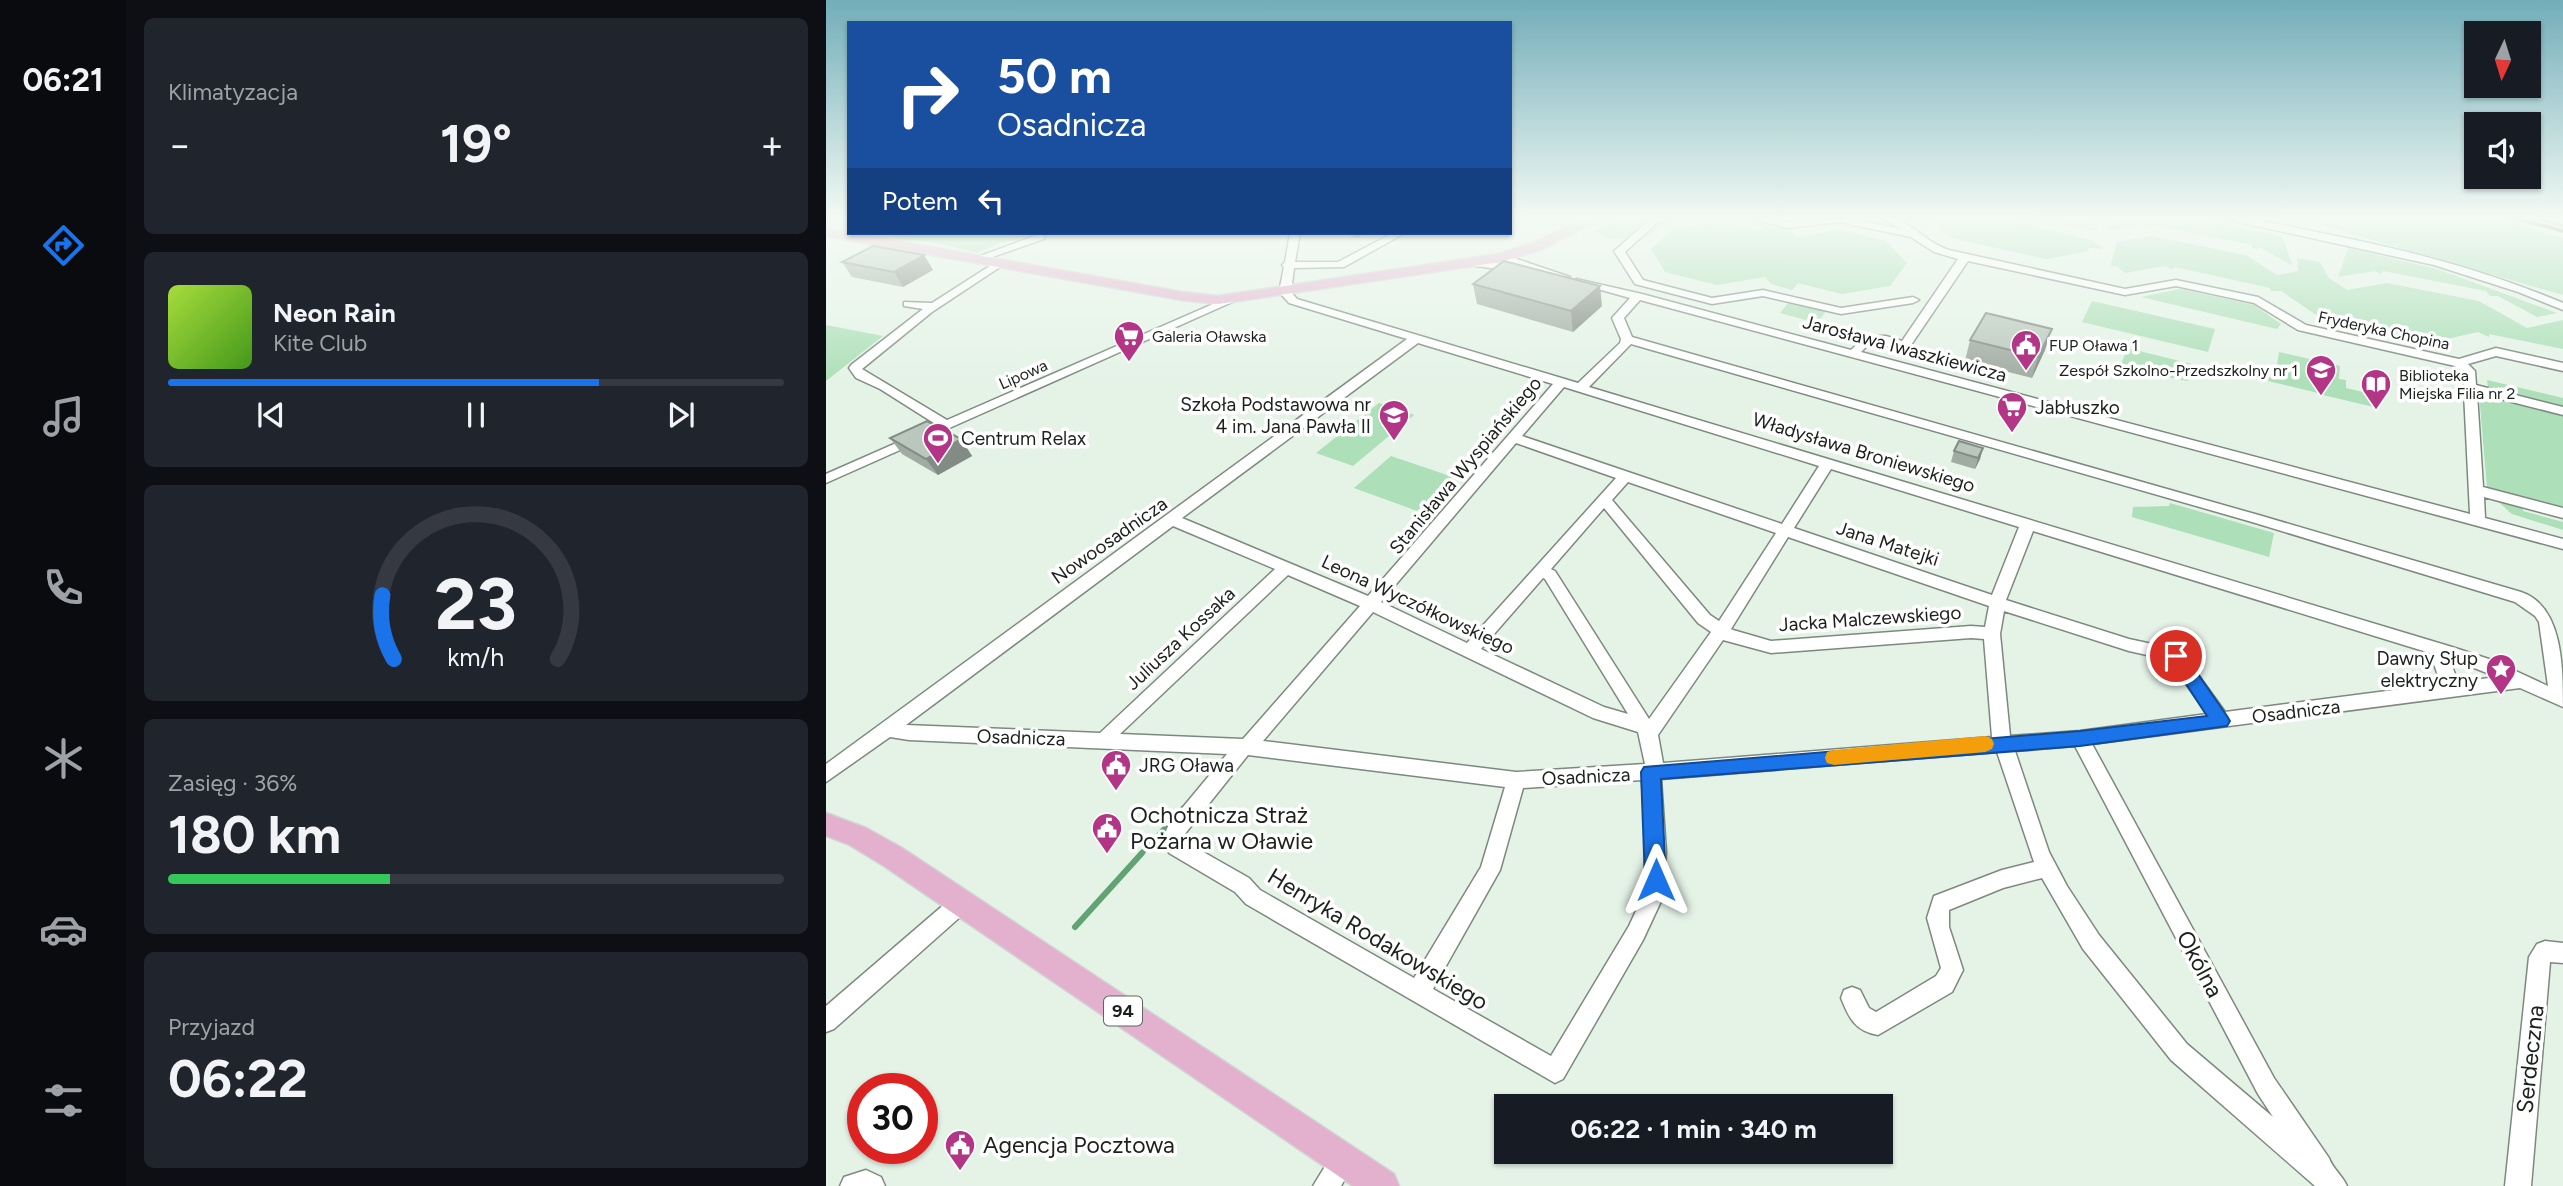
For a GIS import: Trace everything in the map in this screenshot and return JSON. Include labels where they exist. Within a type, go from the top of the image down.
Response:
[{"type":"main road","points":[[1051,272],[1182,296],[1233,299],[1406,272]]},
{"type":"main road","name":"94","points":[[826,824],[857,836],[881,850],[961,903],[1335,1173],[1382,1186]]},
{"type":"street","points":[[947,426],[884,386],[860,375],[855,368],[930,308],[985,272]]},
{"type":"street","points":[[1286,289],[1287,272]]},
{"type":"street","name":"Jarosława Iwaszkiewicza","points":[[1547,272],[2563,544]]},
{"type":"street","name":"Jarosława Iwaszkiewicza","points":[[1555,272],[1565,277]]},
{"type":"street","points":[[1633,272],[1639,282],[1712,300],[1763,293],[1841,311],[1913,300]]},
{"type":"street","points":[[1853,354],[1860,344],[1869,340],[1905,345],[1955,272]]},
{"type":"street","name":"Fryderyka Chopina","points":[[2035,272],[2125,292],[2176,283],[2258,300],[2302,328],[2459,363],[2496,352],[2563,367]]},
{"type":"street","points":[[2470,272],[2563,307]]},
{"type":"street","name":"Władysława Broniewskiego","points":[[1286,289],[1287,296],[1293,301],[2437,649],[2486,665],[2561,699]]},
{"type":"street","points":[[1627,339],[1618,318],[1638,296]]},
{"type":"street","name":"Lipowa","points":[[826,479],[1233,299]]},
{"type":"street","points":[[908,304],[930,308]]},
{"type":"street","name":"Nowoosadnicza","points":[[826,774],[1415,339]]},
{"type":"street","points":[[1580,388],[1620,350],[1627,339]]},
{"type":"street","points":[[1627,339],[2282,526],[2521,598],[2541,612],[2549,628],[2561,699]]},
{"type":"street","points":[[2459,363],[2469,371],[2478,521]]},
{"type":"street","name":"Stanisława Wyspiańskiego","points":[[1245,747],[1561,383]]},
{"type":"street","points":[[2470,387],[2563,411]]},
{"type":"street","name":"Jana Matejki","points":[[1514,438],[1997,603],[2129,645],[2174,655],[2221,721]]},
{"type":"street","points":[[1647,730],[1720,632],[1828,463]]},
{"type":"street","points":[[1471,650],[1624,477]]},
{"type":"street","points":[[2476,490],[2563,513]]},
{"type":"street","name":"Jacka Malczewskiego","points":[[1603,500],[1612,507],[1704,620],[1720,632],[1771,646],[1970,632],[1992,634]]},
{"type":"street","name":"Leona Wyczółkowskiego","points":[[1173,520],[1371,604],[1610,717],[1647,730]]},
{"type":"street","name":"Okólna","points":[[2028,524],[1997,603],[1992,634],[1999,731],[2028,823],[2046,867],[2091,942],[2179,1052],[2332,1185]]},
{"type":"street","name":"Juliusza Kossaka","points":[[1104,741],[1286,568]]},
{"type":"street","points":[[1542,571],[1550,575],[1647,730],[1653,772]]},
{"type":"street","points":[[2437,649],[2452,690]]},
{"type":"street","name":"Osadnicza","points":[[885,729],[909,733],[1245,747],[1516,780],[1653,772],[2003,742],[2080,738],[2520,681]]},
{"type":"street","points":[[1610,717],[1624,710],[1627,699]]},
{"type":"street","name":"Okólna","points":[[2080,738],[2266,1086],[2332,1185]]},
{"type":"street","name":"Henryka Rodakowskiego","points":[[1245,747],[1176,830],[1173,838],[1176,847],[1242,885],[1253,898],[1555,1071],[1636,933],[1653,897],[1656,852],[1653,772]]},
{"type":"street","points":[[1418,993],[1490,870],[1516,780]]},
{"type":"street","points":[[1852,998],[1862,1017],[1878,1024],[1944,984],[1952,970],[1938,918],[1941,903],[2002,879],[2046,867]]},
{"type":"street","points":[[826,1021],[961,903]]},
{"type":"street","name":"Serdeczna","points":[[2518,1186],[2540,957],[2545,951],[2563,953]]},
{"type":"street","points":[[853,1186],[866,1183],[872,1186]]},
{"type":"green space","points":[[1666,272],[1900,272],[1890,286],[1842,294],[1798,283],[1792,290],[1771,284],[1765,277],[1717,285]]},
{"type":"green space","points":[[2198,272],[2273,272],[2277,275],[2326,272],[2329,278],[2347,290],[2387,283],[2479,301],[2527,328],[2563,320],[2563,349],[2489,334],[2489,337],[2478,332],[2433,342],[2321,318],[2281,291],[2271,291],[2270,288]]},
{"type":"green space","points":[[2340,272],[2366,272],[2338,277]]},
{"type":"green space","points":[[2390,272],[2446,272],[2557,313],[2537,317],[2498,296],[2490,296],[2486,291]]},
{"type":"green space","points":[[2485,272],[2563,272],[2563,295]]},
{"type":"green space","points":[[2180,289],[2254,305],[2281,324],[2277,329],[2141,297]]},
{"type":"green space","points":[[1790,301],[1827,310],[1817,323],[1780,313]]},
{"type":"green space","points":[[2092,301],[2215,329],[2208,352],[2082,322]]},
{"type":"green space","points":[[826,325],[883,336],[826,381]]},
{"type":"green space","points":[[2127,348],[2192,364],[2188,381],[2125,369],[2125,366],[2121,365]]},
{"type":"green space","points":[[2279,352],[2323,362],[2318,393],[2268,381],[2269,377],[2275,378]]},
{"type":"green space","points":[[2329,363],[2340,366],[2339,379],[2346,380],[2346,388],[2384,397],[2384,400],[2375,398],[2374,407],[2323,395]]},
{"type":"green space","points":[[2487,380],[2563,398],[2563,406],[2488,388]]},
{"type":"green space","points":[[2479,393],[2563,414],[2563,509],[2487,488]]},
{"type":"green space","points":[[1379,403],[1414,415],[1353,466],[1316,453]]},
{"type":"green space","points":[[1391,456],[1453,477],[1417,511],[1354,488]]},
{"type":"green space","points":[[2495,499],[2522,505],[2523,511],[2563,522],[2563,530],[2512,514]]},
{"type":"green space","points":[[2170,503],[2274,533],[2269,557],[2132,517],[2133,507],[2169,506]]},
{"type":"building","points":[[1489,272],[1548,272],[1600,286],[1571,311],[1473,284]]},
{"type":"building","points":[[1986,313],[2052,329],[2038,357],[1970,340]]},
{"type":"building","points":[[927,421],[961,439],[926,459],[890,438]]},
{"type":"building","points":[[1959,441],[1983,448],[1978,458],[1954,451]]},
{"type":"waterway","points":[[1141,854],[1183,808]]},
{"type":"waterway","points":[[1075,927],[1142,853]]},
{"type":"slow traffic","points":[[1834,758],[1985,744]]},
{"type":"place","name":"Galeria Oławska","points":[[1129,363]]},
{"type":"place","name":"FUP Oława 1","points":[[2026,372]]},
{"type":"place","name":"Zespół Szkolno-Przedszkolny nr 1","points":[[2321,397]]},
{"type":"place","name":"Biblioteka Miejska Filia nr 2","points":[[2376,411]]},
{"type":"place","name":"Jabłuszko","points":[[2012,434]]},
{"type":"place","name":"Szkoła Podstawowa nr 4 im. Jana Pawła II","points":[[1394,442]]},
{"type":"place","name":"Centrum Relax","points":[[938,465]]},
{"type":"place","name":"Dawny Słup elektryczny","points":[[2501,696]]},
{"type":"place","name":"JRG Oława","points":[[1116,792]]},
{"type":"place","name":"Ochotnicza Straż Pożarna w Oławie","points":[[1107,855]]},
{"type":"place","name":"Agencja Pocztowa","points":[[960,1172]]},
{"type":"route","points":[[1656,880],[1651,772],[2080,738],[2221,721],[2176,656]]}]
